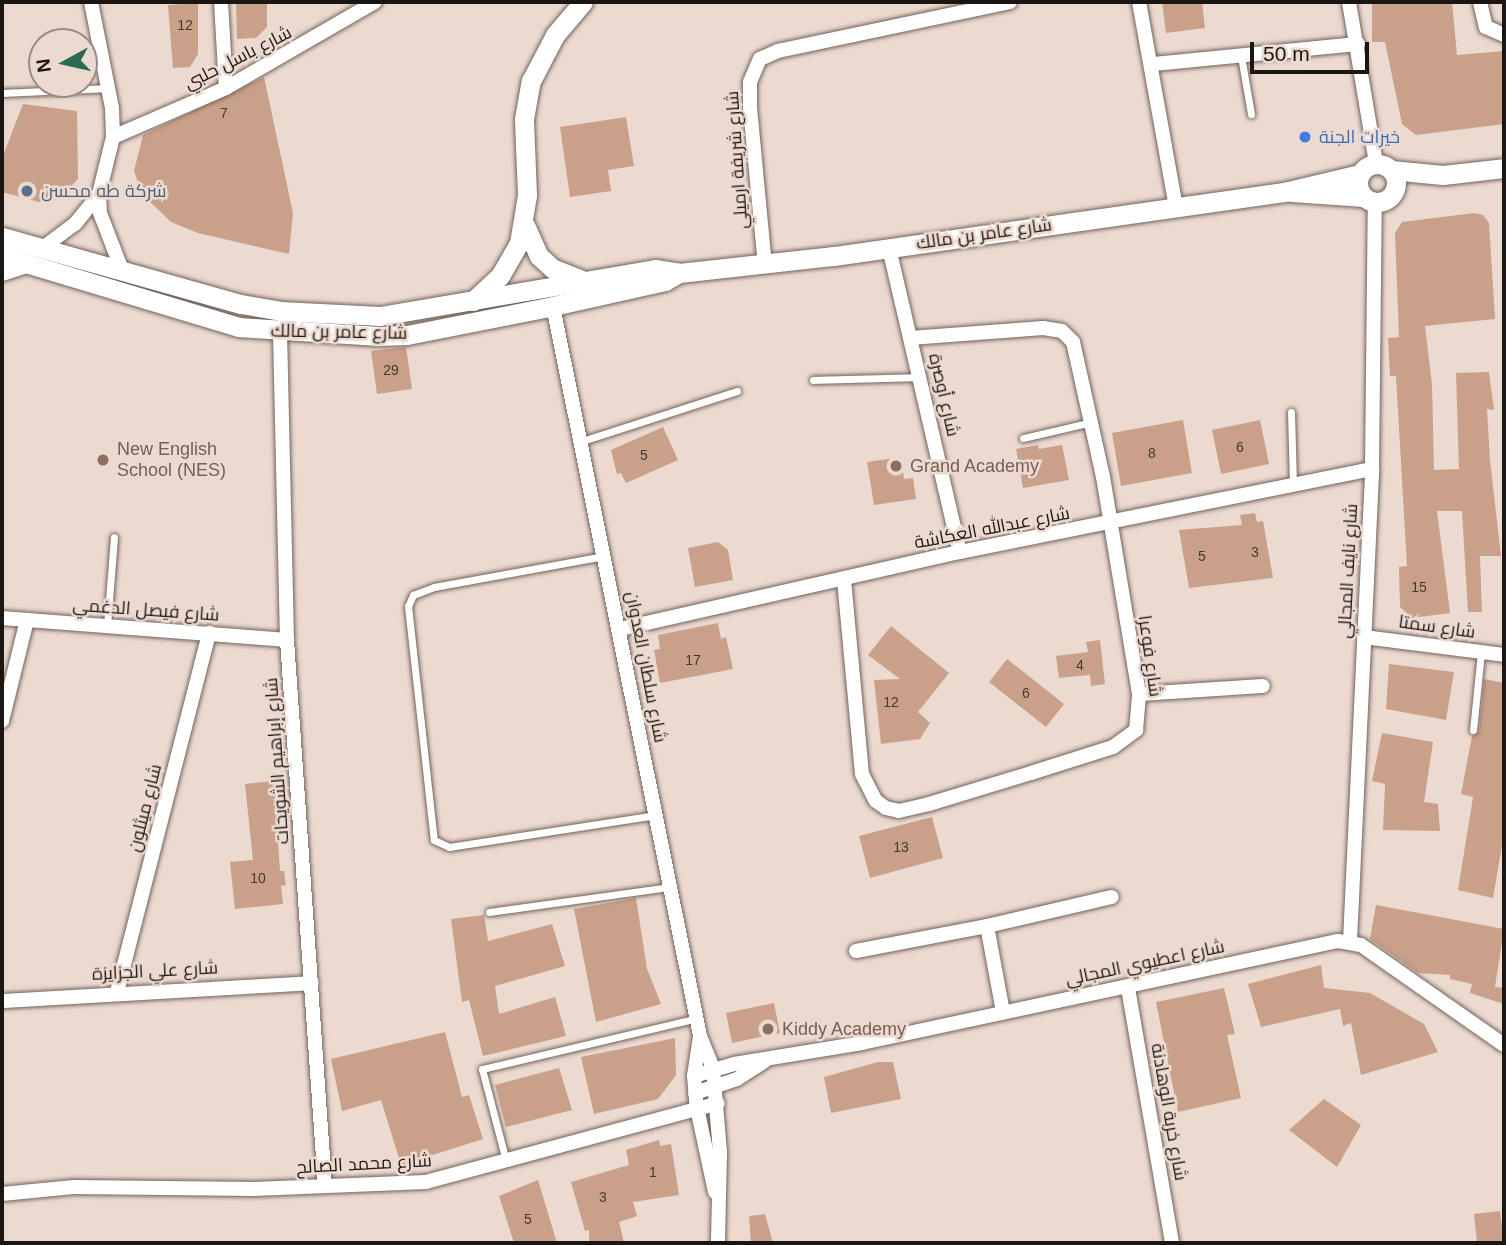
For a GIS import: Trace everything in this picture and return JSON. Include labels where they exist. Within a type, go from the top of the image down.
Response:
[{"type":"street","points":[[91,2],[111,88],[113,137],[99,194],[105,233],[122,270]]},
{"type":"street","points":[[221,2],[226,88]]},
{"type":"street","name":"شارع باسل حلبي","points":[[113,137],[226,88],[373,2]]},
{"type":"street","points":[[472,302],[500,276],[525,225],[524,119],[531,81],[555,35],[583,2]]},
{"type":"street","name":"شارع شريفة ارميلي","points":[[765,266],[750,108],[750,82],[760,59],[778,51],[1010,2]]},
{"type":"street","points":[[1139,2],[1153,64],[1176,208]]},
{"type":"street","points":[[1349,2],[1358,44],[1376,169],[1396,183],[1377,198],[1358,186],[1376,169]]},
{"type":"street","points":[[1480,2],[1486,27],[1504,36]]},
{"type":"street","points":[[1153,64],[1358,44]]},
{"type":"street","name":"شارع عامر بن مالك","points":[[1288,191],[1377,198],[1443,175],[1504,167]]},
{"type":"street","name":"شارع عامر بن مالك","points":[[2,237],[281,311],[380,316],[655,269],[680,273],[765,266],[1176,208],[1288,191],[1376,169],[1443,175]]},
{"type":"street","points":[[44,247],[75,224],[99,194]]},
{"type":"street","name":"شارع نايف المجالي","points":[[1350,941],[1372,470],[1377,198]]},
{"type":"street","points":[[525,225],[546,262],[583,280]]},
{"type":"street","name":"شارع أوصرة","points":[[889,248],[960,552]]},
{"type":"street","name":"شارع عامر بن مالك","points":[[2,256],[238,327],[280,332],[407,335],[665,281],[680,273]]},
{"type":"street","points":[[2,274],[31,265]]},
{"type":"street","name":"شارع سلطان العدوان","points":[[554,306],[700,1036],[713,1069],[716,1086],[718,1243]]},
{"type":"street","points":[[280,332],[281,311]]},
{"type":"street","name":"شارع فوعرا","points":[[844,580],[862,774],[876,801],[886,808],[899,811],[929,804],[1113,747],[1136,730],[1139,694],[1092,422],[1073,342],[1062,331],[983,329],[910,338]]},
{"type":"street","name":"شارع إبراهيم الشويحات","points":[[280,332],[287,640],[324,1186]]},
{"type":"street","name":"شارع عبدالله العكاشة","points":[[620,629],[960,552],[1372,470]]},
{"type":"street","name":"شارع فيصل الدغمي","points":[[2,618],[287,640]]},
{"type":"street","points":[[2,721],[26,620]]},
{"type":"street","name":"شارع ميثلون","points":[[117,992],[209,633]]},
{"type":"street","name":"شارع سمتا","points":[[1364,637],[1504,655]]},
{"type":"street","points":[[1139,694],[1263,686]]},
{"type":"street","points":[[856,951],[986,926],[1112,897]]},
{"type":"street","points":[[986,926],[1003,1012]]},
{"type":"street","points":[[1350,941],[1504,1045]]},
{"type":"street","name":"شارع اعطيوي المجالي","points":[[694,1076],[713,1069],[765,1061],[1350,941]]},
{"type":"street","name":"شارع علي الجزايزة","points":[[2,1001],[117,992],[311,983]]},
{"type":"street","name":"شارع خربة الوهادنة","points":[[1128,988],[1172,1243]]},
{"type":"street","name":"شارع سلطان العدوان","points":[[700,1036],[694,1076],[695,1093],[716,1198]]},
{"type":"street","name":"شارع اعطيوي المجالي","points":[[695,1093],[716,1086],[765,1061]]},
{"type":"street","name":"شارع محمد الصالح","points":[[2,1194],[74,1188],[324,1186],[426,1182],[718,1103]]},
{"type":"lane","points":[[1241,54],[1251,114]]},
{"type":"lane","points":[[2,93],[111,88]]},
{"type":"lane","points":[[813,380],[920,377]]},
{"type":"lane","points":[[582,441],[737,391]]},
{"type":"lane","points":[[1291,412],[1293,485]]},
{"type":"lane","points":[[1023,438],[1092,422]]},
{"type":"lane","points":[[107,626],[114,537]]},
{"type":"lane","points":[[605,556],[434,587],[413,595],[408,606],[434,840],[449,847],[655,815]]},
{"type":"lane","points":[[1473,730],[1481,652]]},
{"type":"lane","points":[[489,912],[670,887]]},
{"type":"lane","points":[[506,1161],[482,1069],[697,1017]]},
{"type":"building","points":[[236,2],[267,2],[267,27],[256,38],[237,39]]},
{"type":"building","points":[[1162,2],[1202,2],[1205,28],[1166,33]]},
{"type":"building","points":[[1372,2],[1452,2],[1457,55],[1504,51],[1504,124],[1416,135],[1402,124],[1385,42],[1372,42]]},
{"type":"building","points":[[198,3],[198,54],[190,67],[173,68],[168,5]]},
{"type":"building","points":[[264,77],[293,213],[289,254],[198,233],[171,222],[143,195],[134,171],[143,135]]},
{"type":"building","points":[[23,104],[77,111],[78,179],[59,199],[39,202],[2,192],[2,158]]},
{"type":"building","points":[[626,117],[634,166],[608,170],[611,191],[570,197],[560,127]]},
{"type":"building","points":[[1474,213],[1483,215],[1489,223],[1495,319],[1425,326],[1432,384],[1434,470],[1459,469],[1456,373],[1489,372],[1494,410],[1487,409],[1490,460],[1501,556],[1480,556],[1482,612],[1468,612],[1462,511],[1437,511],[1450,613],[1412,618],[1400,607],[1399,567],[1407,566],[1396,376],[1390,376],[1388,338],[1399,337],[1395,233],[1402,222]]},
{"type":"building","points":[[406,347],[412,389],[377,394],[371,351]]},
{"type":"building","points":[[1183,420],[1192,473],[1121,486],[1112,433]]},
{"type":"building","points":[[1260,420],[1269,464],[1221,474],[1212,430]]},
{"type":"building","points":[[663,427],[678,460],[626,483],[621,473],[617,474],[611,450]]},
{"type":"building","points":[[1038,445],[1039,449],[1062,445],[1069,480],[1023,488],[1016,449]]},
{"type":"building","points":[[901,457],[904,479],[913,478],[916,499],[874,505],[867,462]]},
{"type":"building","points":[[1255,513],[1257,522],[1263,521],[1273,578],[1189,588],[1179,530],[1242,525],[1240,515]]},
{"type":"building","points":[[718,542],[728,550],[733,580],[695,587],[688,548]]},
{"type":"building","points":[[718,623],[721,639],[726,637],[733,669],[660,683],[654,650],[660,649],[658,635]]},
{"type":"building","points":[[891,626],[949,673],[918,712],[930,723],[920,739],[881,744],[874,680],[900,679],[868,655]]},
{"type":"building","points":[[1100,640],[1105,684],[1091,686],[1090,675],[1059,678],[1056,656],[1088,652],[1086,642]]},
{"type":"building","points":[[1007,659],[1064,704],[1046,727],[989,682]]},
{"type":"building","points":[[1389,664],[1454,672],[1446,720],[1386,709]]},
{"type":"building","points":[[1484,679],[1504,683],[1504,833],[1493,898],[1458,890],[1473,797],[1461,794],[1472,736],[1479,731]]},
{"type":"building","points":[[1382,733],[1433,742],[1424,802],[1438,804],[1440,831],[1383,830],[1385,784],[1372,781]]},
{"type":"building","points":[[274,781],[280,871],[284,871],[286,885],[281,886],[283,904],[235,909],[230,862],[253,860],[245,784]]},
{"type":"building","points":[[932,817],[943,858],[870,878],[859,836]]},
{"type":"building","points":[[636,898],[647,969],[661,1004],[596,1022],[574,909]]},
{"type":"building","points":[[1376,905],[1504,929],[1495,987],[1504,988],[1504,1004],[1470,993],[1472,984],[1450,979],[1450,975],[1418,973],[1370,939]]},
{"type":"building","points":[[484,915],[488,941],[552,924],[565,966],[495,986],[499,1014],[555,997],[566,1036],[483,1056],[469,1000],[462,1002],[451,919]]},
{"type":"building","points":[[1321,965],[1324,988],[1370,993],[1424,1024],[1438,1052],[1361,1075],[1351,1023],[1343,1026],[1340,1009],[1261,1027],[1248,984]]},
{"type":"building","points":[[1224,988],[1235,1034],[1227,1035],[1241,1098],[1178,1112],[1156,1002]]},
{"type":"building","points":[[774,1003],[780,1033],[732,1043],[726,1013]]},
{"type":"building","points":[[445,1032],[462,1097],[469,1095],[483,1139],[401,1165],[381,1100],[342,1111],[331,1059]]},
{"type":"building","points":[[675,1038],[676,1075],[658,1099],[594,1114],[581,1057]]},
{"type":"building","points":[[878,1062],[893,1062],[901,1099],[831,1113],[824,1077]]},
{"type":"building","points":[[559,1068],[572,1110],[506,1127],[495,1085]]},
{"type":"building","points":[[1324,1099],[1361,1125],[1337,1167],[1289,1130]]},
{"type":"building","points":[[659,1140],[660,1146],[671,1144],[679,1195],[633,1202],[637,1216],[619,1222],[624,1243],[589,1243],[589,1230],[585,1231],[571,1182],[629,1165],[626,1150]]},
{"type":"building","points":[[538,1180],[557,1243],[514,1243],[499,1196]]},
{"type":"building","points":[[1500,1211],[1504,1243],[1477,1243],[1474,1214]]},
{"type":"building","points":[[765,1214],[773,1243],[751,1243],[749,1216]]},
{"type":"place","name":"خيرات الجنة","points":[[1305,137]]},
{"type":"place","name":"شركة طه محسن","points":[[27,191]]},
{"type":"place","name":"New English School (NES)","points":[[103,460]]},
{"type":"place","name":"Grand Academy","points":[[896,466]]},
{"type":"place","name":"Kiddy Academy","points":[[768,1029]]}]
